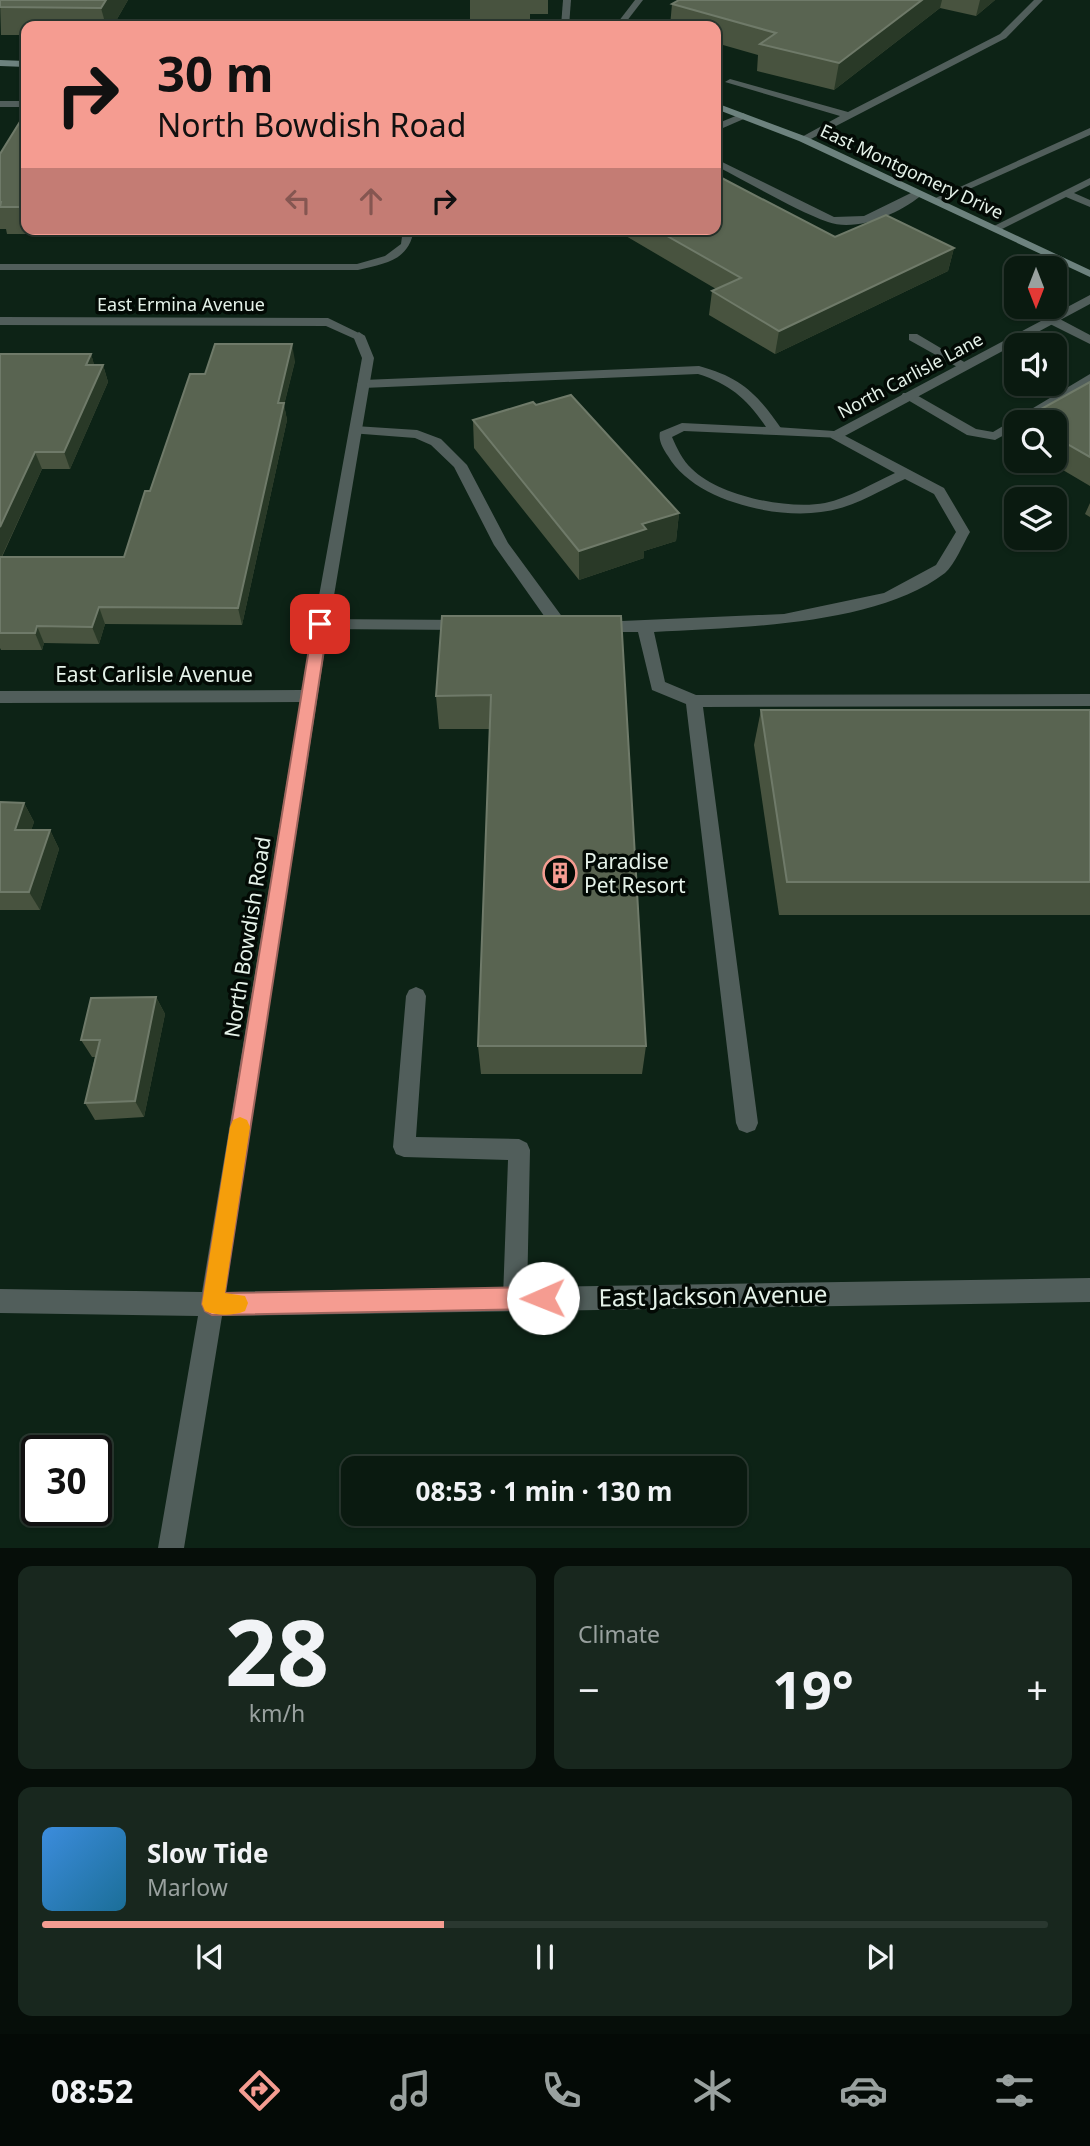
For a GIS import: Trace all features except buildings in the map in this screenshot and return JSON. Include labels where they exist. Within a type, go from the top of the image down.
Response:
[{"type":"main road","points":[[0,63],[21,64]]},
{"type":"main road","name":"East Montgomery Drive","points":[[721,108],[803,139],[1090,274]]},
{"type":"street","points":[[565,21],[567,0]]},
{"type":"street","points":[[623,21],[639,0]]},
{"type":"street","points":[[803,139],[1003,36],[1039,0]]},
{"type":"street","points":[[730,82],[848,115]]},
{"type":"street","points":[[0,104],[21,104]]},
{"type":"street","points":[[721,126],[743,116]]},
{"type":"street","points":[[934,201],[1090,131]]},
{"type":"street","points":[[721,164],[832,220],[848,223],[864,222],[919,193]]},
{"type":"street","points":[[994,229],[1090,181]]},
{"type":"street","points":[[1066,193],[1090,204]]},
{"type":"street","points":[[0,267],[358,267],[389,258],[406,245],[408,235]]},
{"type":"street","name":"North Carlisle Lane","points":[[906,473],[822,508],[775,506],[724,494],[691,476],[671,452],[665,435],[682,427],[836,435],[1090,299]]},
{"type":"street","points":[[1052,320],[1090,340]]},
{"type":"street","name":"East Ermina Avenue","points":[[0,321],[328,322],[359,336]]},
{"type":"street","name":"North Bowdish Road","points":[[171,1548],[307,696],[368,358],[359,336]]},
{"type":"street","points":[[913,337],[965,366]]},
{"type":"street","points":[[363,383],[699,370],[735,381],[755,400],[776,431]]},
{"type":"street","points":[[1037,410],[1090,378]]},
{"type":"street","points":[[908,396],[971,432],[995,436],[1004,430]]},
{"type":"street","points":[[355,430],[417,434],[436,442],[460,465],[501,545],[572,626]]},
{"type":"street","points":[[533,626],[645,627],[784,619],[888,597],[941,568],[963,532],[939,491],[836,435]]},
{"type":"street","points":[[320,624],[480,625]]},
{"type":"street","points":[[645,627],[658,686],[694,701],[1090,700]]},
{"type":"street","name":"East Carlisle Avenue","points":[[0,697],[307,696]]},
{"type":"street","points":[[694,701],[747,1123]]},
{"type":"street","points":[[416,996],[404,1147],[519,1150],[515,1298]]},
{"type":"street","name":"East Jackson Avenue","points":[[0,1301],[212,1304],[1090,1290]]},
{"type":"slow traffic","points":[[237,1303],[212,1304],[240,1127]]},
{"type":"place","name":"Paradise Pet Resort","points":[[560,873]]},
{"type":"route","points":[[320,624],[212,1304],[543,1298]]}]
